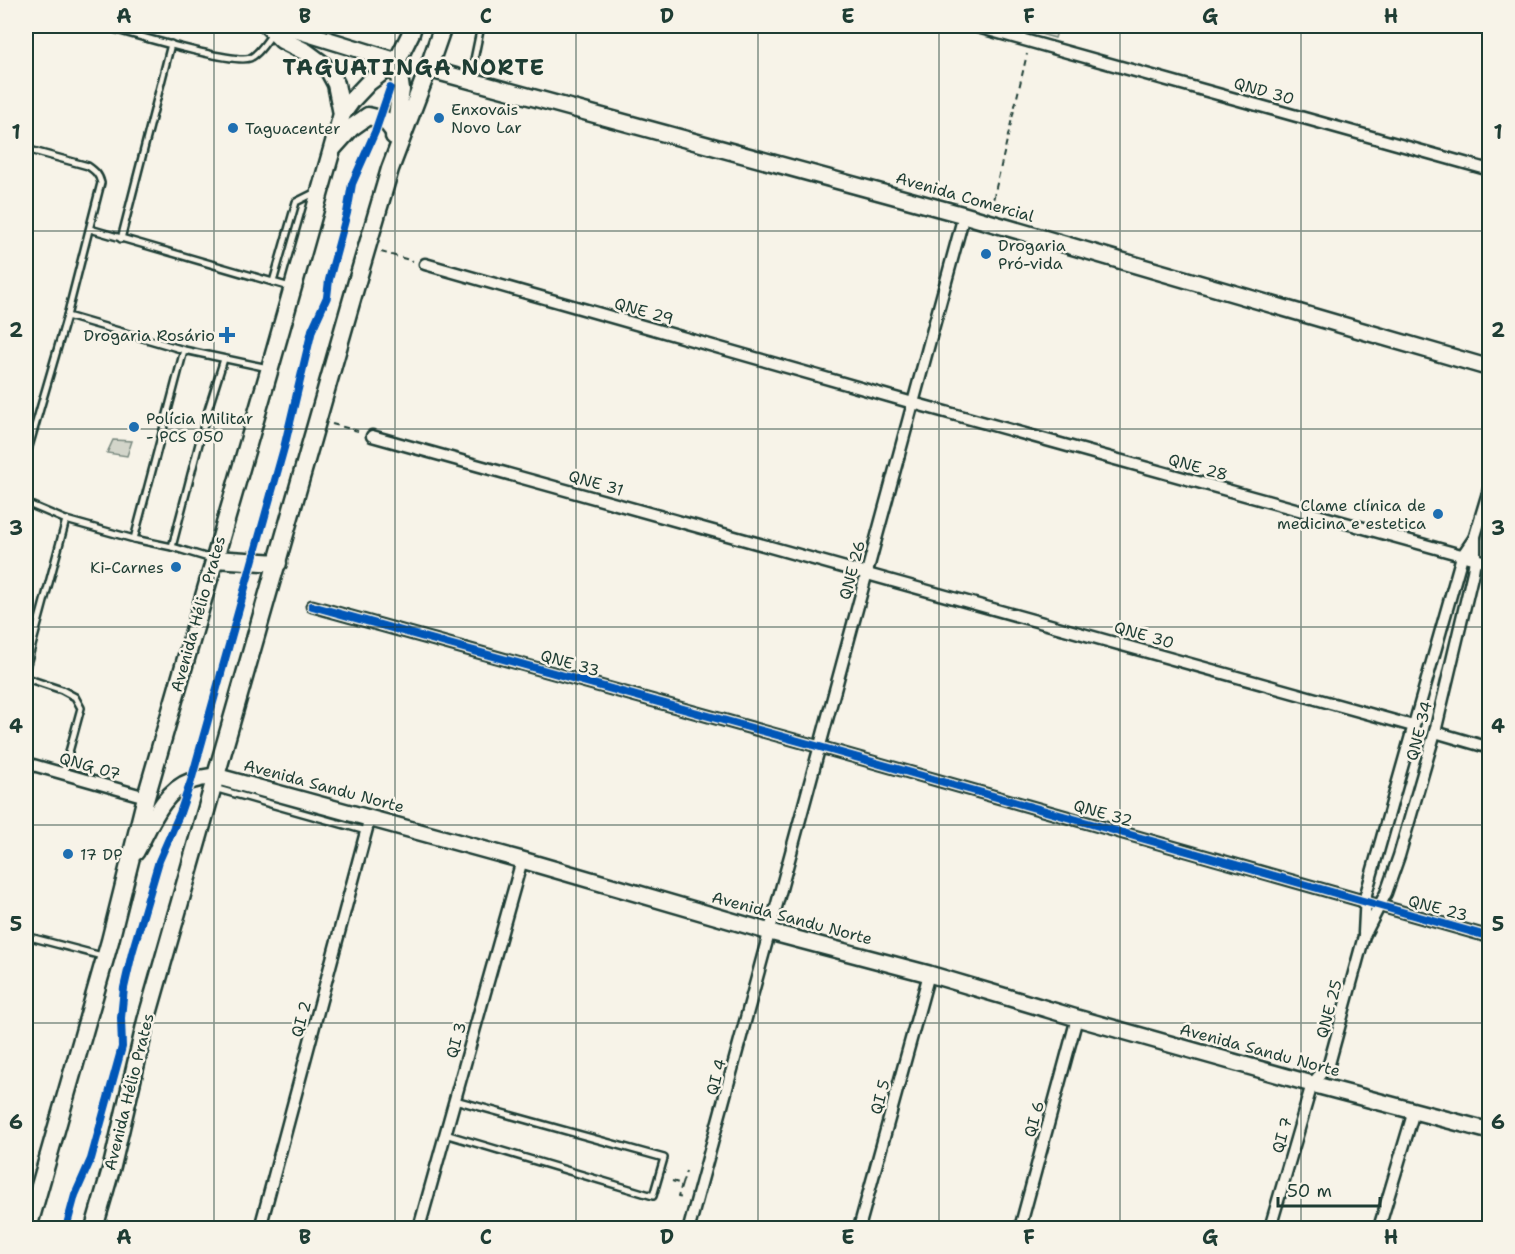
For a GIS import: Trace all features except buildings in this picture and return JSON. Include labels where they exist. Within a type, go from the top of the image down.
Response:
[{"type":"main road","name":"Avenida Hélio Prates","points":[[28,1228],[30,1201],[106,957],[146,797],[342,114],[368,83],[397,61],[413,26]]},
{"type":"main road","name":"Avenida Hélio Prates","points":[[94,1228],[112,1166],[146,1021],[367,248],[390,169],[443,26]]},
{"type":"main road","points":[[275,27],[397,61],[401,90],[390,169]]},
{"type":"main road","points":[[275,27],[282,40],[306,52],[329,70],[336,84],[342,114]]},
{"type":"main road","name":"Avenida Comercial","points":[[428,69],[964,215],[1490,368]]},
{"type":"main road","points":[[332,149],[351,128],[368,116],[385,120],[395,133]]},
{"type":"main road","points":[[214,560],[278,563]]},
{"type":"main road","points":[[127,868],[161,805],[173,792],[191,781],[214,782]]},
{"type":"main road","name":"Avenida Sandu Norte","points":[[214,782],[368,824],[522,860],[1312,1084],[1490,1131]]},
{"type":"street","name":"QND 30","points":[[974,26],[1490,170]]},
{"type":"street","name":"QNE 26","points":[[770,932],[964,215]]},
{"type":"street","name":"QNE 29","points":[[425,264],[913,403]]},
{"type":"street","name":"QNE 28","points":[[913,403],[1490,563]]},
{"type":"street","name":"QNE 31","points":[[372,436],[867,574]]},
{"type":"street","points":[[1475,536],[1490,486]]},
{"type":"street","name":"QNE 34","points":[[1364,902],[1462,556],[1475,536]]},
{"type":"street","name":"QNE 34","points":[[1379,906],[1393,876],[1435,732],[1475,560],[1475,536]]},
{"type":"street","name":"QNE 30","points":[[867,574],[1413,726]]},
{"type":"street","name":"QNE 33","points":[[312,606],[820,747]]},
{"type":"street","points":[[1435,732],[1490,748]]},
{"type":"street","name":"QNE 32","points":[[820,747],[1379,906]]},
{"type":"street","name":"QNG 07","points":[[26,763],[146,797]]},
{"type":"street","name":"QI 2","points":[[261,1228],[368,824]]},
{"type":"street","name":"QI 3","points":[[419,1228],[522,860]]},
{"type":"street","name":"QNE 25","points":[[1364,902],[1364,936]]},
{"type":"street","name":"QNE 25","points":[[1312,1084],[1329,1064],[1364,936],[1379,906]]},
{"type":"street","name":"QNE 23","points":[[1379,906],[1490,937]]},
{"type":"street","name":"QI 4","points":[[689,1228],[770,932]]},
{"type":"street","name":"QI 5","points":[[859,1228],[929,974]]},
{"type":"street","name":"QI 6","points":[[1020,1228],[1077,1018]]},
{"type":"street","name":"QI 7","points":[[1270,1228],[1312,1084]]},
{"type":"street","points":[[1379,1228],[1414,1111]]},
{"type":"lane","points":[[103,26],[227,58],[244,59],[257,52],[275,27]]},
{"type":"lane","points":[[469,81],[481,26]]},
{"type":"lane","points":[[121,239],[171,44]]},
{"type":"lane","points":[[26,149],[88,166],[100,176],[101,183],[67,316],[26,457]]},
{"type":"lane","points":[[273,282],[296,202],[320,190]]},
{"type":"lane","points":[[90,229],[292,288]]},
{"type":"lane","points":[[67,316],[184,350],[270,368]]},
{"type":"lane","points":[[134,539],[184,350]]},
{"type":"lane","points":[[172,547],[207,413],[224,359]]},
{"type":"lane","points":[[26,503],[66,520],[214,560]]},
{"type":"lane","points":[[26,664],[66,520]]},
{"type":"lane","points":[[26,678],[62,690],[75,697],[81,708],[63,774]]},
{"type":"lane","points":[[26,936],[106,957]]},
{"type":"lane","points":[[445,1134],[653,1196],[664,1158],[455,1100]]},
{"type":"path","points":[[988,222],[1031,41]]},
{"type":"path","points":[[367,248],[425,264]]},
{"type":"path","points":[[318,420],[372,436]]},
{"type":"path","points":[[686,1171],[678,1197],[697,1202]]},
{"type":"path","points":[[672,1181],[682,1184]]},
{"type":"shaded area","points":[[1012,26],[1059,26],[1055,38]]},
{"type":"shaded area","points":[[113,440],[132,441],[127,456],[107,453]]},
{"type":"cycle path","points":[[66,1228],[75,1195],[91,1159],[122,1047],[121,1018],[124,988],[132,953],[159,861],[191,781],[284,448],[312,330],[327,297],[352,184],[375,132],[390,88]]},
{"type":"cycle path","points":[[312,606],[1490,937]]},
{"type":"place","name":"Enxovais Novo Lar","points":[[439,118]]},
{"type":"place","name":"Taguacenter","points":[[233,128]]},
{"type":"place","name":"Drogaria Pró-vida","points":[[986,254]]},
{"type":"place","name":"Drogaria Rosário","points":[[227,335]]},
{"type":"place","name":"Polícia Militar - PCS 050","points":[[134,427]]},
{"type":"place","name":"Clame clínica de medicina e estetica","points":[[1438,514]]},
{"type":"place","name":"Ki-Carnes","points":[[176,567]]},
{"type":"place","name":"17 DP","points":[[68,854]]},
{"type":"district","name":"TAGUATINGA NORTE","points":[[414,67]]}]
